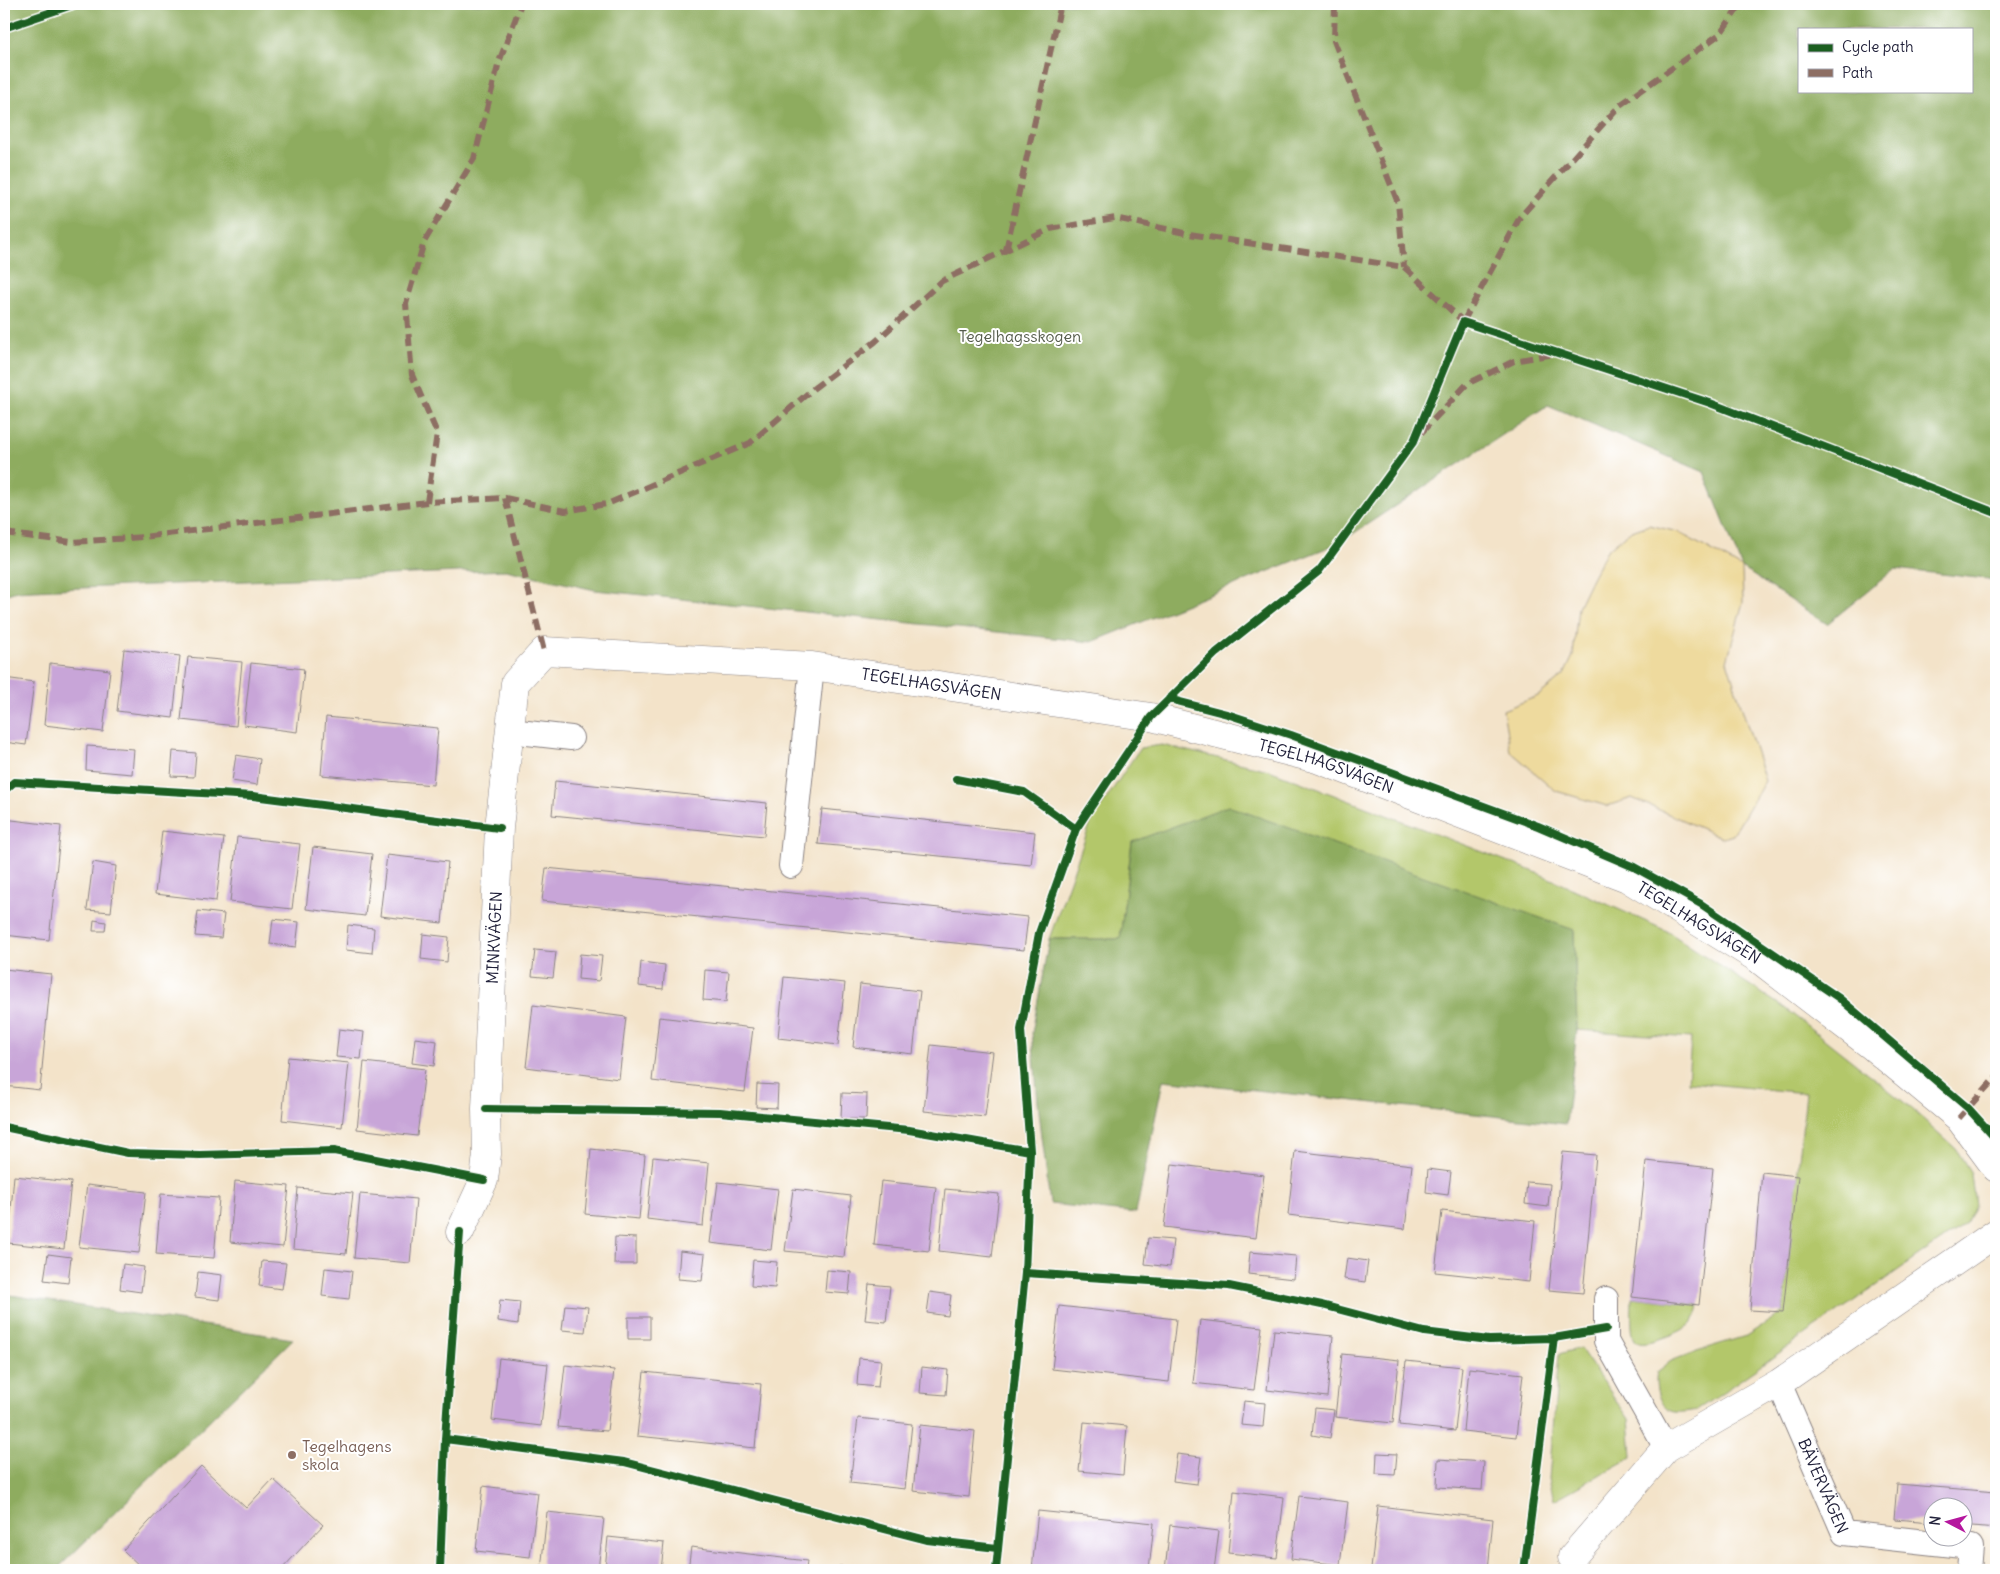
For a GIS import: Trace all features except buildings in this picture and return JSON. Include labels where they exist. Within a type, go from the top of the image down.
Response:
[{"type":"street","name":"TEGELHAGSVÄGEN","points":[[544,651],[812,666],[1151,718],[1308,757],[1626,878],[1757,958],[1873,1047],[1959,1118],[1996,1168]]},
{"type":"street","name":"MINKVÄGEN","points":[[460,1232],[484,1180],[487,1154],[486,1109],[499,828],[515,683],[544,651]]},
{"type":"street","points":[[1572,1557],[1666,1448],[1779,1383],[1996,1233]]},
{"type":"lane","points":[[791,866],[812,666]]},
{"type":"lane","points":[[510,731],[570,738]]},
{"type":"lane","points":[[1606,1299],[1606,1341],[1666,1448]]},
{"type":"lane","name":"BÄVERVÄGEN","points":[[1779,1383],[1844,1533],[1971,1547],[1969,1570]]},
{"type":"green space","name":"Tegelhagsskogen","points":[[4,4],[1996,4],[1996,580],[1895,569],[1827,624],[1742,568],[1704,472],[1548,405],[1339,543],[1092,642],[595,590],[506,570],[17,591],[4,595]]},
{"type":"green space","points":[[1162,745],[1269,770],[1540,874],[1667,931],[1786,1009],[1910,1107],[1956,1149],[1971,1173],[1975,1205],[1966,1223],[1697,1410],[1674,1412],[1669,1410],[1664,1406],[1658,1395],[1657,1372],[1671,1361],[1746,1336],[1783,1312],[1806,1093],[1688,1082],[1691,1038],[1577,1030],[1574,930],[1132,842],[1120,939],[1049,939],[1091,822],[1140,748]]},
{"type":"green space","points":[[1228,806],[1574,930],[1577,1030],[1566,1124],[1163,1080],[1136,1213],[1050,1204],[1032,1033],[1049,939],[1120,939],[1132,842]]},
{"type":"green space","points":[[4,1294],[293,1339],[56,1570],[4,1570]]},
{"type":"green space","points":[[1632,1297],[1699,1305],[1695,1319],[1688,1326],[1664,1338],[1639,1342],[1635,1340],[1632,1332]]},
{"type":"green space","points":[[1580,1348],[1629,1419],[1632,1457],[1554,1500],[1549,1479],[1559,1354]]},
{"type":"sand","points":[[1649,525],[1678,532],[1742,568],[1743,602],[1727,661],[1765,781],[1733,835],[1723,838],[1632,798],[1607,806],[1556,791],[1510,751],[1503,710],[1538,696],[1564,675],[1573,656],[1578,607],[1607,550],[1629,532]]},
{"type":"marked path","points":[[427,502],[437,433],[412,375],[406,304],[424,242],[474,159],[499,62],[521,4]]},
{"type":"marked path","points":[[1006,250],[1061,4]]},
{"type":"marked path","points":[[1335,4],[1334,41],[1398,203],[1404,267]]},
{"type":"marked path","points":[[1463,322],[1520,217],[1620,105],[1720,34],[1741,4]]},
{"type":"marked path","points":[[4,533],[72,542],[143,537],[427,502],[505,498],[565,511],[607,504],[750,443],[814,388],[875,342],[942,281],[1050,229],[1115,218],[1189,234],[1404,267],[1465,323]]},
{"type":"marked path","points":[[1421,433],[1467,384],[1514,361],[1554,354]]},
{"type":"marked path","points":[[505,498],[544,651]]},
{"type":"marked path","points":[[1959,1118],[1996,1077]]},
{"type":"cycle path","points":[[4,28],[75,4]]},
{"type":"cycle path","points":[[996,1570],[1025,1273],[1030,1151],[1021,1030],[1039,933],[1076,829],[1151,717],[1216,653],[1319,571],[1414,441],[1463,322],[1710,403],[1996,513]]},
{"type":"cycle path","points":[[1169,699],[1227,714],[1291,735],[1538,826],[1634,867],[1701,904],[1839,998],[1968,1108],[1996,1139]]},
{"type":"cycle path","points":[[956,779],[1024,792],[1076,829]]},
{"type":"cycle path","points":[[4,791],[14,782],[253,796],[499,828]]},
{"type":"cycle path","points":[[486,1109],[720,1112],[909,1130],[1030,1151]]},
{"type":"cycle path","points":[[4,1127],[128,1153],[200,1155],[334,1151],[484,1180]]},
{"type":"cycle path","points":[[440,1570],[445,1439],[460,1232]]},
{"type":"cycle path","points":[[1025,1273],[1229,1286],[1322,1305],[1424,1332],[1489,1340],[1554,1338],[1606,1329]]},
{"type":"cycle path","points":[[1524,1570],[1554,1338]]},
{"type":"cycle path","points":[[445,1439],[624,1462],[927,1540],[997,1548]]},
{"type":"place","name":"Tegelhagens skola","points":[[292,1455]]}]
